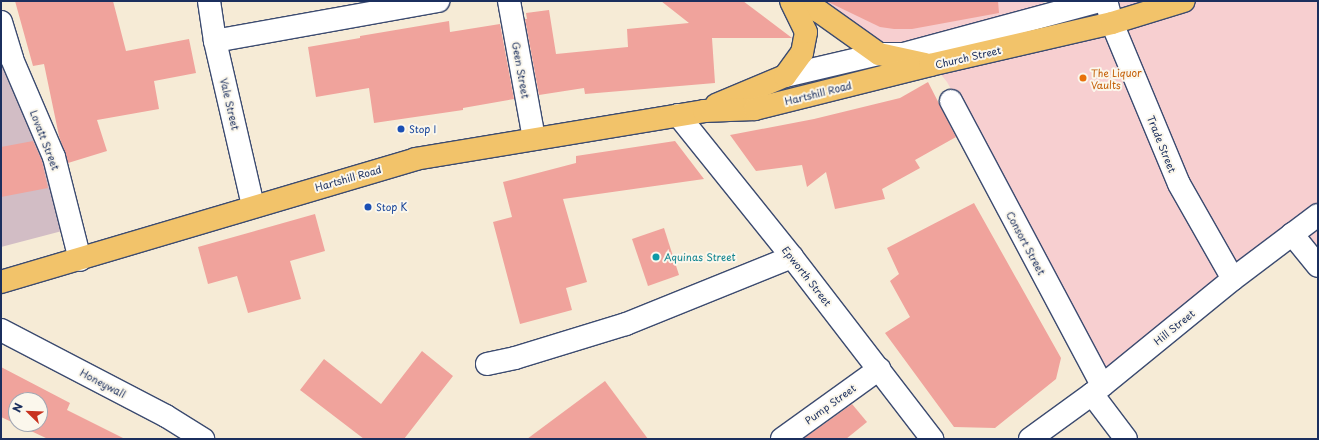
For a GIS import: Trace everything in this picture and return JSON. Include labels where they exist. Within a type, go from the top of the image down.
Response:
[{"type":"main road","points":[[792,1],[820,12],[878,54]]},
{"type":"main road","points":[[785,76],[802,53],[806,32],[792,1]]},
{"type":"main road","name":"Church Street","points":[[878,54],[930,65],[1112,23],[1184,1]]},
{"type":"main road","name":"Hartshill Road","points":[[1,282],[80,260],[252,206],[415,159],[534,138],[704,111],[755,109],[930,65]]},
{"type":"main road","name":"Hartshill Road","points":[[704,111],[785,76]]},
{"type":"street","name":"Vale Street","points":[[209,1],[215,41],[252,206]]},
{"type":"street","points":[[215,41],[438,1]]},
{"type":"street","name":"Geen Street","points":[[508,1],[534,138]]},
{"type":"street","points":[[1084,1],[1092,1]]},
{"type":"street","name":"Church Street","points":[[878,54],[903,54],[1100,1]]},
{"type":"street","name":"Trade Street","points":[[1106,1],[1112,23],[1179,184],[1233,279]]},
{"type":"street","name":"Lovatt Street","points":[[1,22],[6,60],[54,157],[80,260]]},
{"type":"street","points":[[785,76],[878,54]]},
{"type":"street","name":"Consort Street","points":[[951,101],[1097,390],[1126,439]]},
{"type":"street","name":"Epworth Street","points":[[678,115],[792,257],[932,439]]},
{"type":"street","name":"Hill Street","points":[[1030,439],[1097,390],[1233,279],[1318,214]]},
{"type":"street","points":[[1292,234],[1318,266]]},
{"type":"street","points":[[487,364],[515,358],[626,324],[792,257]]},
{"type":"street","name":"Honeywall","points":[[1,330],[166,416],[203,439]]},
{"type":"street","name":"Pump Street","points":[[782,439],[879,369]]},
{"type":"shaded area","points":[[816,1],[1043,1],[1044,5],[1106,1],[1318,1],[1318,275],[1286,238],[1108,376],[947,82],[914,41],[899,44],[879,41]]},
{"type":"shaded area","points":[[1,44],[40,130],[62,231],[1,247]]},
{"type":"building","points":[[15,1],[113,1],[126,51],[189,39],[196,73],[154,81],[159,109],[97,120],[107,151],[68,163],[59,136],[44,64],[33,66]]},
{"type":"building","points":[[661,1],[743,1],[792,38],[712,38],[715,83],[585,94],[584,88],[539,95],[525,19],[527,19],[526,13],[549,10],[556,54],[628,47],[627,29],[689,23]]},
{"type":"building","points":[[826,1],[998,1],[999,13],[912,29],[894,29],[880,27]]},
{"type":"building","points":[[449,21],[450,32],[500,24],[514,99],[463,108],[463,110],[374,123],[369,88],[316,97],[308,47],[360,38],[360,36]]},
{"type":"building","points":[[928,82],[956,137],[915,160],[920,168],[882,189],[885,199],[835,209],[826,172],[807,187],[802,165],[756,171],[730,135],[814,119],[900,98]]},
{"type":"building","points":[[33,141],[42,161],[48,188],[1,197],[1,147]]},
{"type":"building","points":[[675,141],[704,179],[563,199],[587,282],[566,288],[572,310],[520,324],[493,222],[512,217],[503,182],[576,163],[576,156]]},
{"type":"building","points":[[974,203],[1061,358],[1056,379],[995,428],[954,427],[885,333],[910,317],[890,281],[899,274],[887,248]]},
{"type":"building","points":[[315,214],[325,251],[290,261],[301,299],[248,313],[237,276],[208,284],[198,247]]},
{"type":"building","name":"Aquinas Street","points":[[664,228],[679,275],[648,286],[632,239]]},
{"type":"building","points":[[422,351],[453,376],[404,439],[364,439],[300,390],[324,359],[381,404]]},
{"type":"building","points":[[1,367],[70,403],[67,410],[125,439],[48,439],[33,432],[48,432],[48,392],[8,392],[8,420],[1,417]]},
{"type":"building","points":[[605,381],[648,439],[527,439]]},
{"type":"building","points":[[852,404],[867,422],[846,439],[803,439]]},
{"type":"place","name":"The Liquor Vaults","points":[[1083,78]]},
{"type":"place","name":"Stop I","points":[[401,129]]},
{"type":"place","name":"Stop K","points":[[368,207]]},
{"type":"place","name":"Aquinas Street","points":[[656,257]]}]
